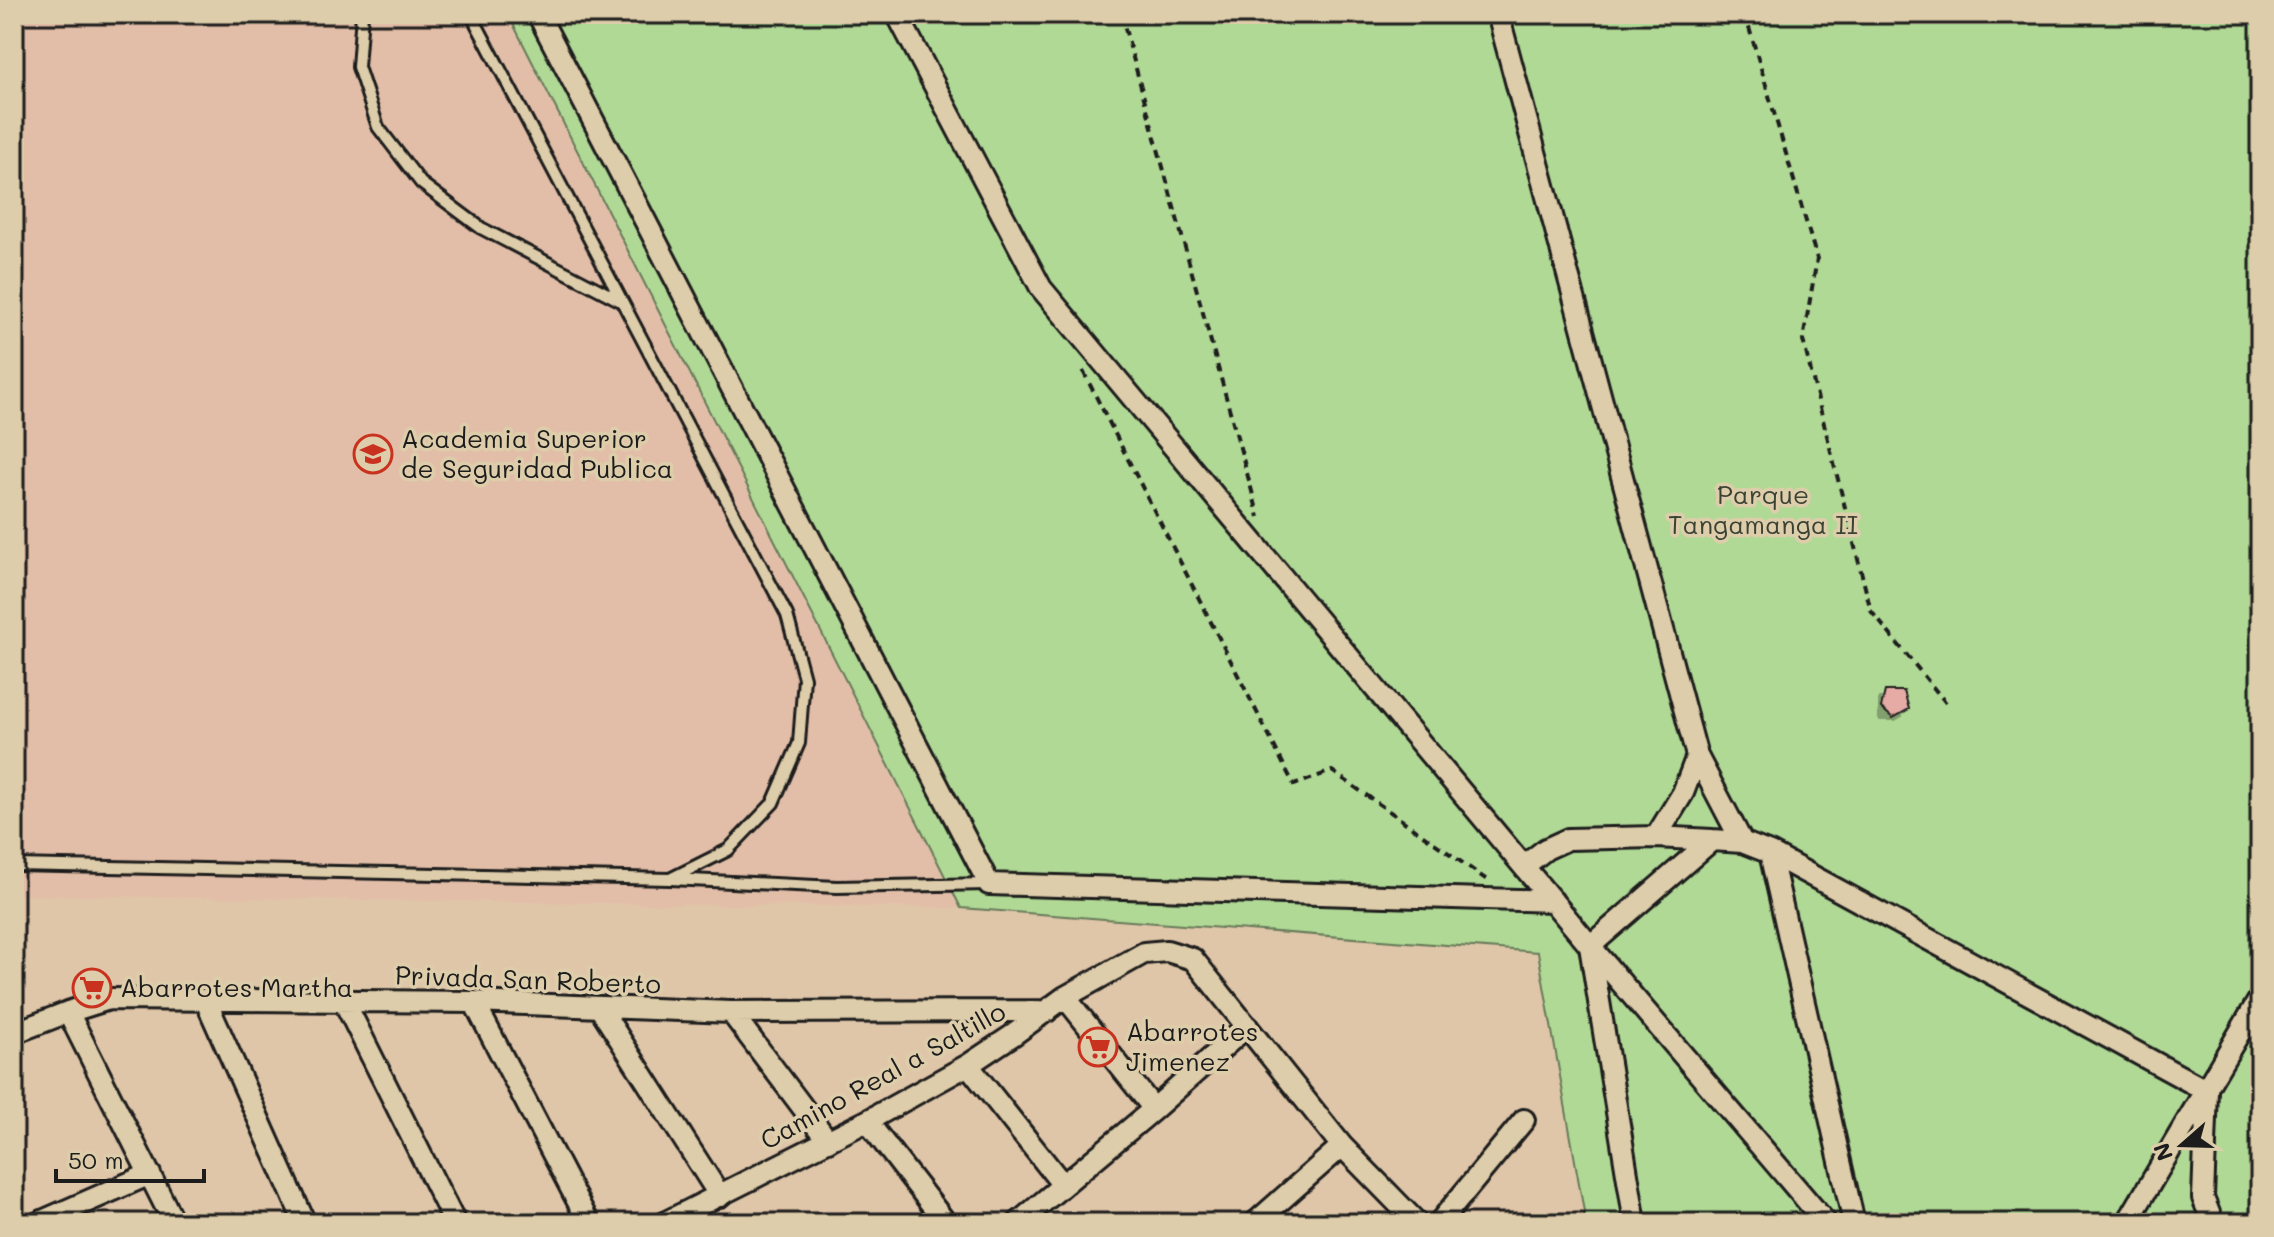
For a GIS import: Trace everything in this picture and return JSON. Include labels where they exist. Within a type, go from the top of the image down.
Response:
[{"type":"street","points":[[538,14],[989,884],[1553,901]]},
{"type":"street","points":[[897,14],[1041,288],[1590,946],[1826,1223]]},
{"type":"street","points":[[1498,14],[1697,756],[1742,842]]},
{"type":"street","points":[[1656,837],[1683,793],[1697,756]]},
{"type":"street","points":[[1524,866],[1546,849],[1568,839],[1656,837],[1742,842],[1770,853],[2207,1091]]},
{"type":"street","points":[[1590,946],[1712,840]]},
{"type":"street","points":[[1770,853],[1854,1223]]},
{"type":"street","points":[[1590,946],[1635,1223]]},
{"type":"street","name":"Camino Real a Saltillo","points":[[664,1223],[867,1121],[968,1065],[1065,997],[1144,953],[1167,951],[1193,959],[1247,1026]]},
{"type":"street","points":[[1065,997],[1154,1109]]},
{"type":"street","points":[[2127,1223],[2260,998]]},
{"type":"street","name":"Privada San Roberto","points":[[14,1033],[109,999],[474,1002],[731,1012],[1047,1011]]},
{"type":"street","points":[[206,1001],[305,1223]]},
{"type":"street","points":[[344,1001],[455,1223]]},
{"type":"street","points":[[474,1002],[589,1223]]},
{"type":"street","points":[[600,1008],[720,1196]]},
{"type":"street","points":[[68,1012],[174,1223]]},
{"type":"street","points":[[731,1012],[828,1141]]},
{"type":"street","points":[[1018,1223],[1247,1026],[1342,1146],[1417,1223]]},
{"type":"street","points":[[968,1065],[1063,1185]]},
{"type":"street","points":[[2207,1091],[2203,1198],[2213,1223]]},
{"type":"street","points":[[1439,1223],[1524,1120]]},
{"type":"street","points":[[867,1121],[946,1223]]},
{"type":"street","points":[[1255,1223],[1342,1146]]},
{"type":"street","points":[[38,1223],[150,1174]]},
{"type":"lane","points":[[362,14],[358,67],[378,127],[421,183],[481,228],[621,300]]},
{"type":"lane","points":[[471,14],[787,615],[804,678],[799,743],[773,803],[728,850],[670,879]]},
{"type":"lane","points":[[14,865],[670,879],[837,887],[989,884]]},
{"type":"path","points":[[1121,14],[1259,518]]},
{"type":"path","points":[[1745,14],[1817,259],[1803,340],[1871,611],[1946,703]]},
{"type":"path","points":[[1077,359],[1294,785],[1332,771],[1489,881]]},
{"type":"shaded area","name":"Academia Superior de Seguridad Publica","points":[[14,14],[508,14],[961,908],[14,895]]},
{"type":"green space","name":"Parque Tangamanga II","points":[[508,14],[2260,14],[2260,1223],[1586,1223],[1538,952],[961,908]]},
{"type":"building","points":[[1885,691],[1904,691],[1909,709],[1893,718],[1881,708]]},
{"type":"place","name":"Academia Superior de Seguridad Publica","points":[[373,454]]},
{"type":"place","name":"Abarrotes Martha","points":[[92,988]]},
{"type":"place","name":"Abarrotes Jimenez","points":[[1098,1047]]}]
